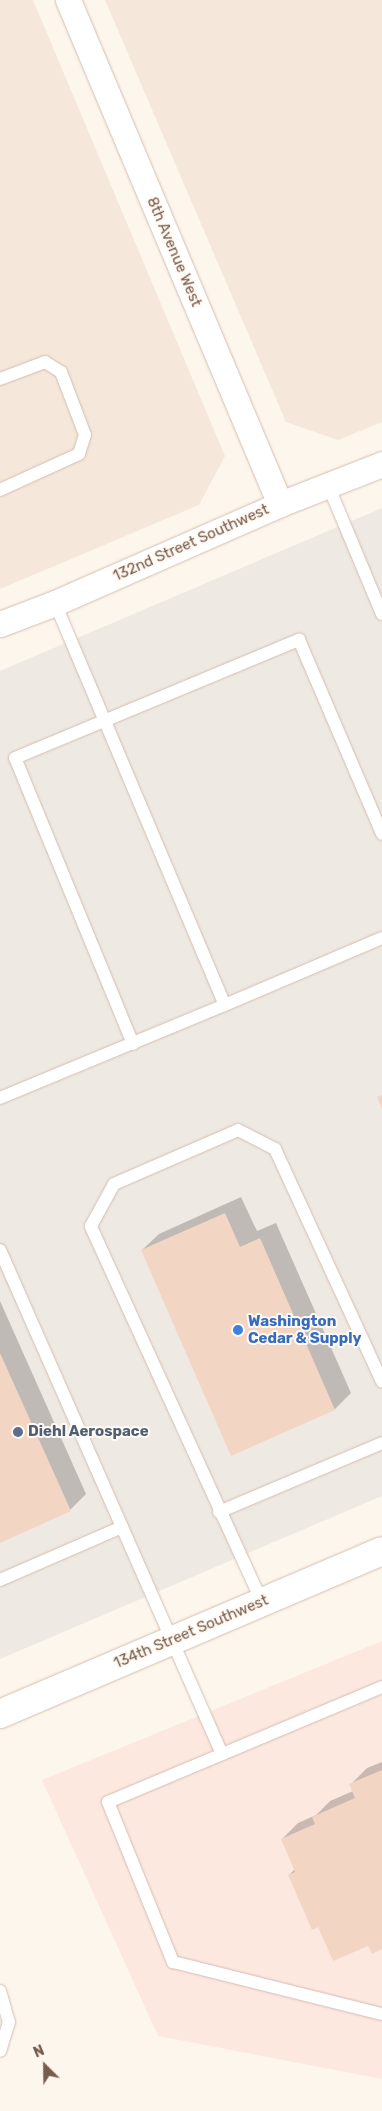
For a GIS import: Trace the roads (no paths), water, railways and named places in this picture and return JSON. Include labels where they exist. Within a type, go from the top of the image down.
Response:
[{"type":"street","name":"8th Avenue West","points":[[68,0],[280,504]]},
{"type":"street","name":"132nd Street Southwest","points":[[0,624],[56,603],[280,504],[382,464]]},
{"type":"street","name":"134th Street Southwest","points":[[0,1714],[382,1550]]},
{"type":"lane","points":[[0,379],[44,362],[61,372],[84,435],[79,454],[0,490]]},
{"type":"lane","points":[[328,486],[382,614]]},
{"type":"lane","points":[[56,603],[225,1005]]},
{"type":"lane","points":[[133,1044],[14,758],[299,640],[382,834]]},
{"type":"lane","points":[[0,1098],[133,1044],[382,938]]},
{"type":"lane","points":[[262,1602],[219,1512],[91,1226],[114,1184],[238,1130],[275,1149],[382,1382]]},
{"type":"lane","points":[[0,1250],[222,1754]]},
{"type":"lane","points":[[219,1512],[382,1443]]},
{"type":"lane","points":[[0,1580],[122,1527]]},
{"type":"lane","points":[[382,1688],[108,1802],[173,1962],[382,2014]]},
{"type":"lane","points":[[0,1991],[9,2022],[0,2051]]},
{"type":"place","name":"Washington Cedar & Supply","points":[[238,1330]]},
{"type":"place","name":"Diehl Aerospace","points":[[18,1432]]}]
